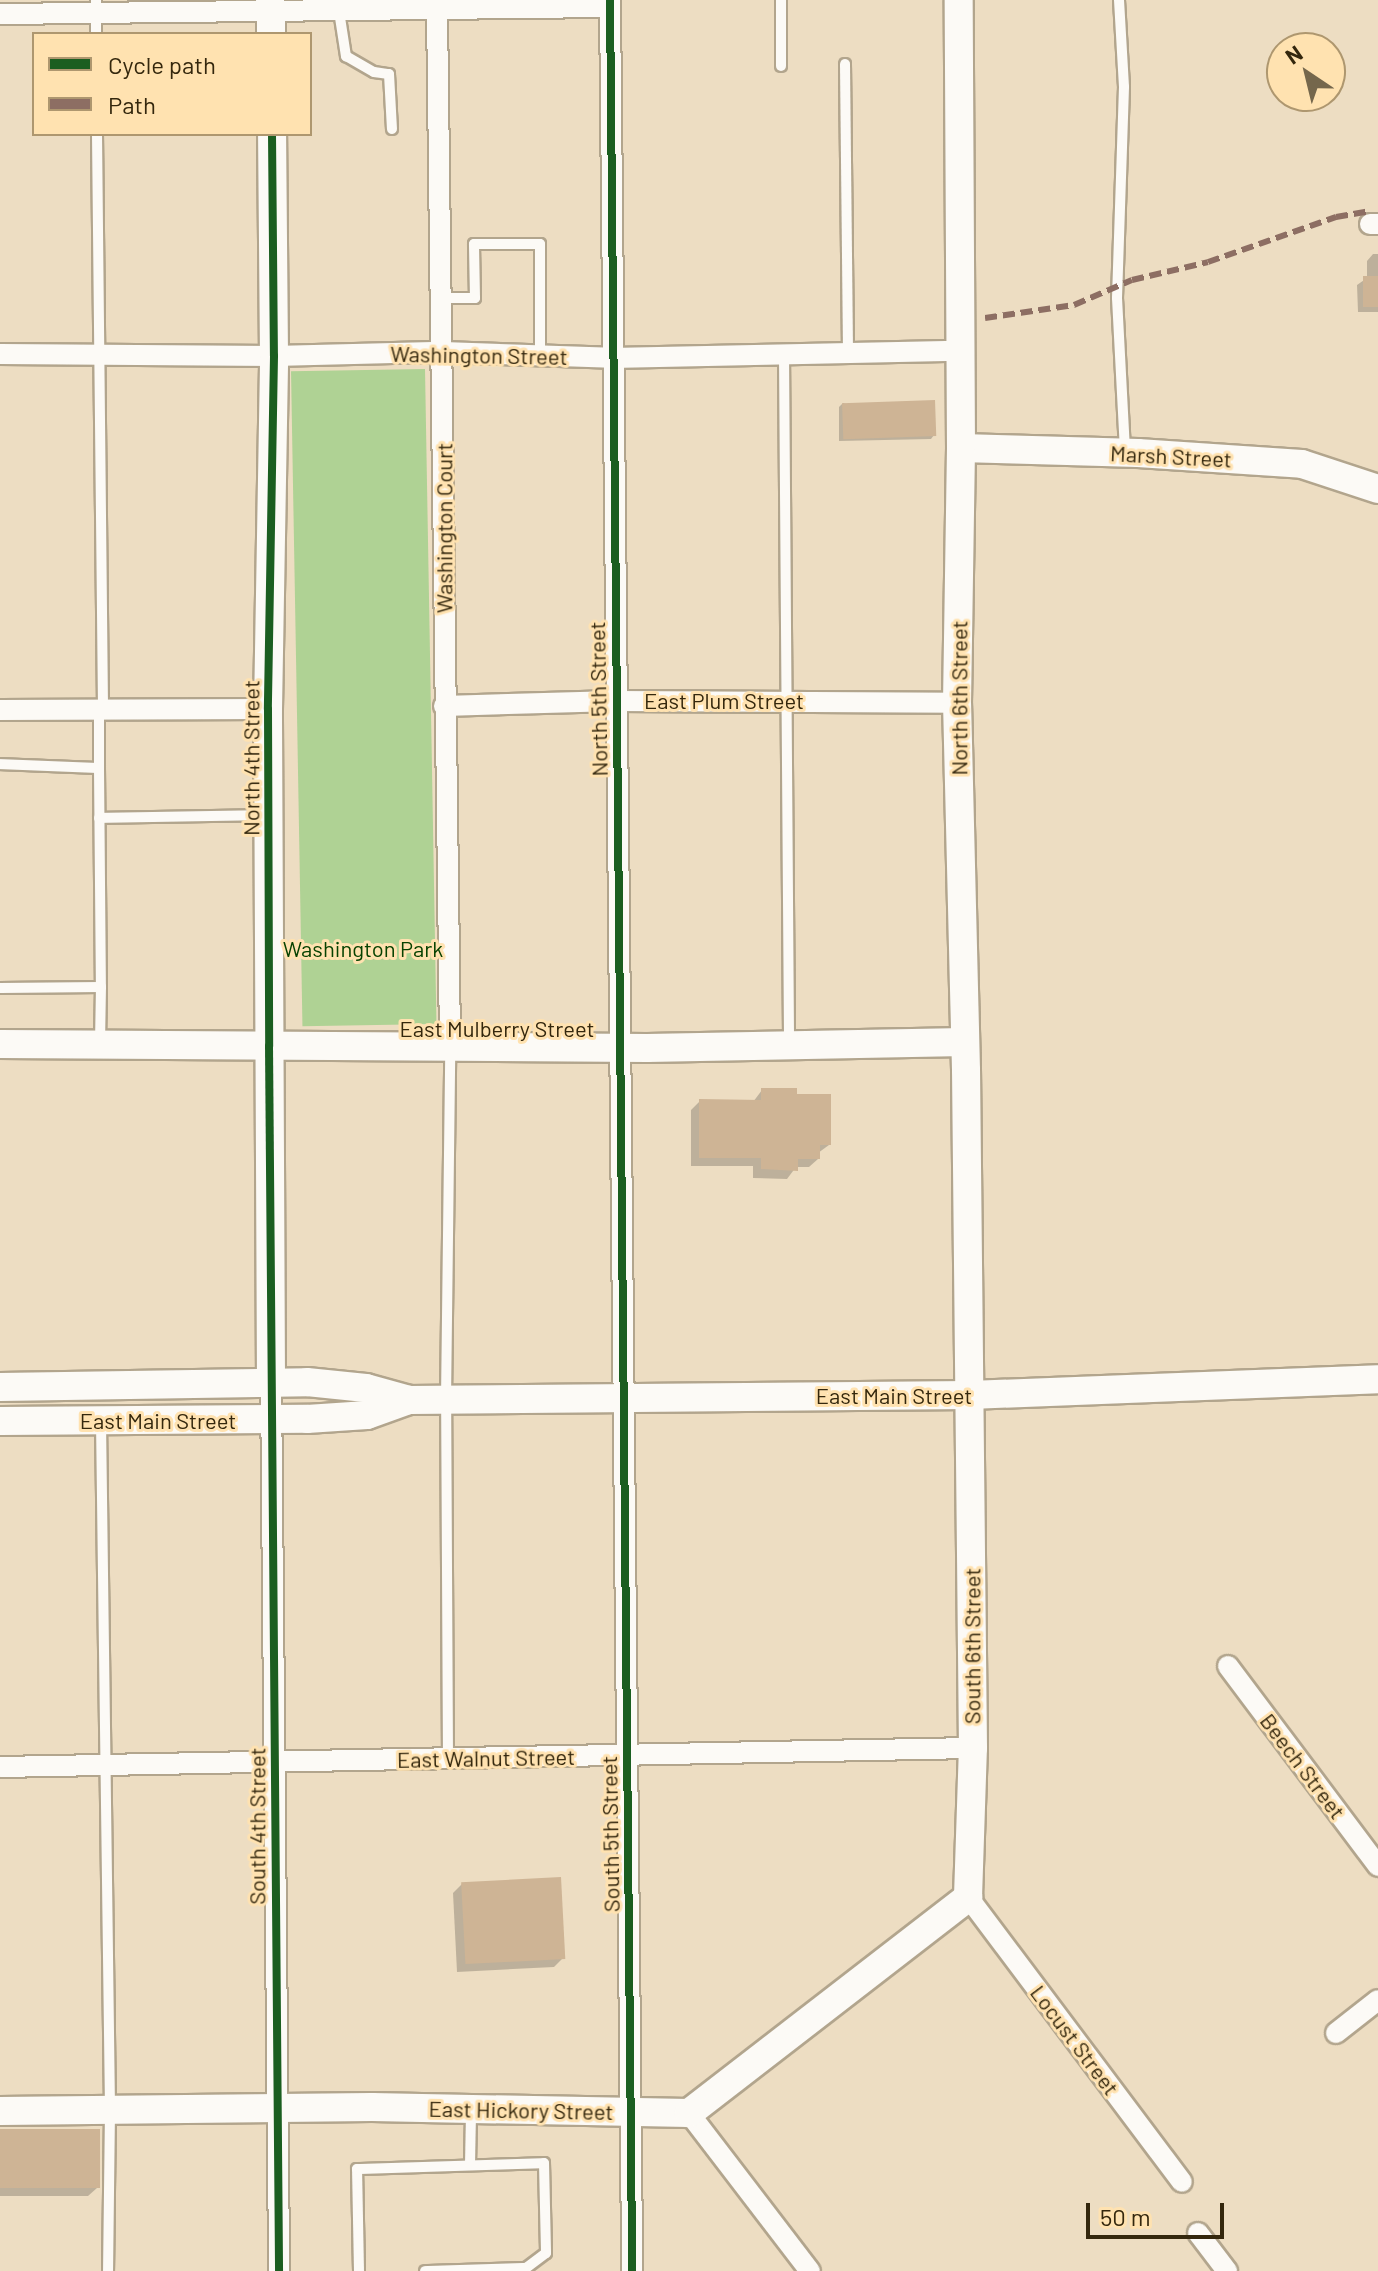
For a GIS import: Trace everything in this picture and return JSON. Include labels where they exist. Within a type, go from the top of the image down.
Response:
[{"type":"street","name":"North 6th Street","points":[[959,0],[958,351],[961,448],[957,703],[970,1395]]},
{"type":"street","points":[[0,14],[270,15],[437,9],[462,4],[610,4]]},
{"type":"street","name":"North 5th Street","points":[[610,4],[621,1398]]},
{"type":"street","name":"Washington Court","points":[[437,9],[450,1047]]},
{"type":"street","name":"North 4th Street","points":[[271,1381],[268,709],[274,356],[272,136]]},
{"type":"street","name":"Washington Street","points":[[0,354],[274,356],[443,352],[611,358],[958,351]]},
{"type":"street","name":"Marsh Street","points":[[961,448],[1125,453],[1302,464],[1378,489]]},
{"type":"street","name":"East Plum Street","points":[[444,706],[616,701],[957,703]]},
{"type":"street","points":[[0,710],[268,709]]},
{"type":"street","name":"East Mulberry Street","points":[[0,1044],[618,1048],[965,1042]]},
{"type":"street","name":"East Main Street","points":[[0,1387],[271,1381],[366,1388],[409,1400],[446,1400],[970,1395],[1378,1379]]},
{"type":"street","name":"South 4th Street","points":[[271,1381],[275,2108],[279,2271]]},
{"type":"street","name":"South 6th Street","points":[[968,1897],[973,1748],[970,1395]]},
{"type":"street","name":"South 5th Street","points":[[621,1398],[632,2271]]},
{"type":"street","name":"East Main Street","points":[[0,1421],[272,1421],[367,1415],[409,1400]]},
{"type":"street","name":"Beech Street","points":[[1228,1666],[1378,1866]]},
{"type":"street","name":"East Walnut Street","points":[[0,1767],[973,1748]]},
{"type":"street","points":[[810,2271],[689,2113],[968,1897]]},
{"type":"street","name":"Locust Street","points":[[968,1897],[1182,2182]]},
{"type":"street","points":[[1336,2033],[1378,2000]]},
{"type":"street","name":"East Hickory Street","points":[[0,2111],[275,2108],[689,2113]]},
{"type":"street","points":[[1198,2233],[1227,2271]]},
{"type":"lane","points":[[781,0],[781,66]]},
{"type":"lane","points":[[1119,0],[1124,87],[1117,298],[1125,453]]},
{"type":"lane","points":[[339,11],[346,56],[374,72],[389,74],[392,129]]},
{"type":"lane","points":[[845,64],[848,353]]},
{"type":"lane","points":[[97,136],[100,1045]]},
{"type":"lane","points":[[442,298],[475,298],[474,244],[540,244],[540,355]]},
{"type":"lane","points":[[784,354],[784,702],[789,1045]]},
{"type":"lane","points":[[0,764],[99,768]]},
{"type":"lane","points":[[99,818],[269,815]]},
{"type":"lane","points":[[0,988],[101,987]]},
{"type":"lane","points":[[448,1759],[446,1400],[450,1047]]},
{"type":"lane","points":[[101,1421],[110,2110],[108,2271]]},
{"type":"lane","points":[[470,2165],[471,2109]]},
{"type":"lane","points":[[359,2271],[357,2169],[544,2163],[546,2253],[526,2270],[425,2271]]},
{"type":"green space","name":"Washington Park","points":[[425,369],[436,1024],[302,1026],[291,371]]},
{"type":"building","points":[[1363,276],[1378,276],[1378,307],[1363,307]]},
{"type":"building","points":[[935,400],[936,436],[843,439],[842,403]]},
{"type":"building","points":[[761,1088],[797,1088],[797,1094],[831,1094],[831,1145],[820,1145],[820,1159],[798,1159],[798,1171],[761,1169],[761,1158],[699,1158],[699,1099],[761,1100]]},
{"type":"building","points":[[561,1877],[565,1959],[465,1964],[461,1882]]},
{"type":"building","points":[[0,2129],[100,2129],[100,2188],[0,2188]]},
{"type":"marked path","points":[[985,318],[1074,305],[1132,280],[1208,262],[1336,217],[1370,211]]},
{"type":"cycle path","points":[[610,0],[632,2271]]},
{"type":"cycle path","points":[[272,136],[274,356],[268,709],[269,1046],[279,2271]]}]
